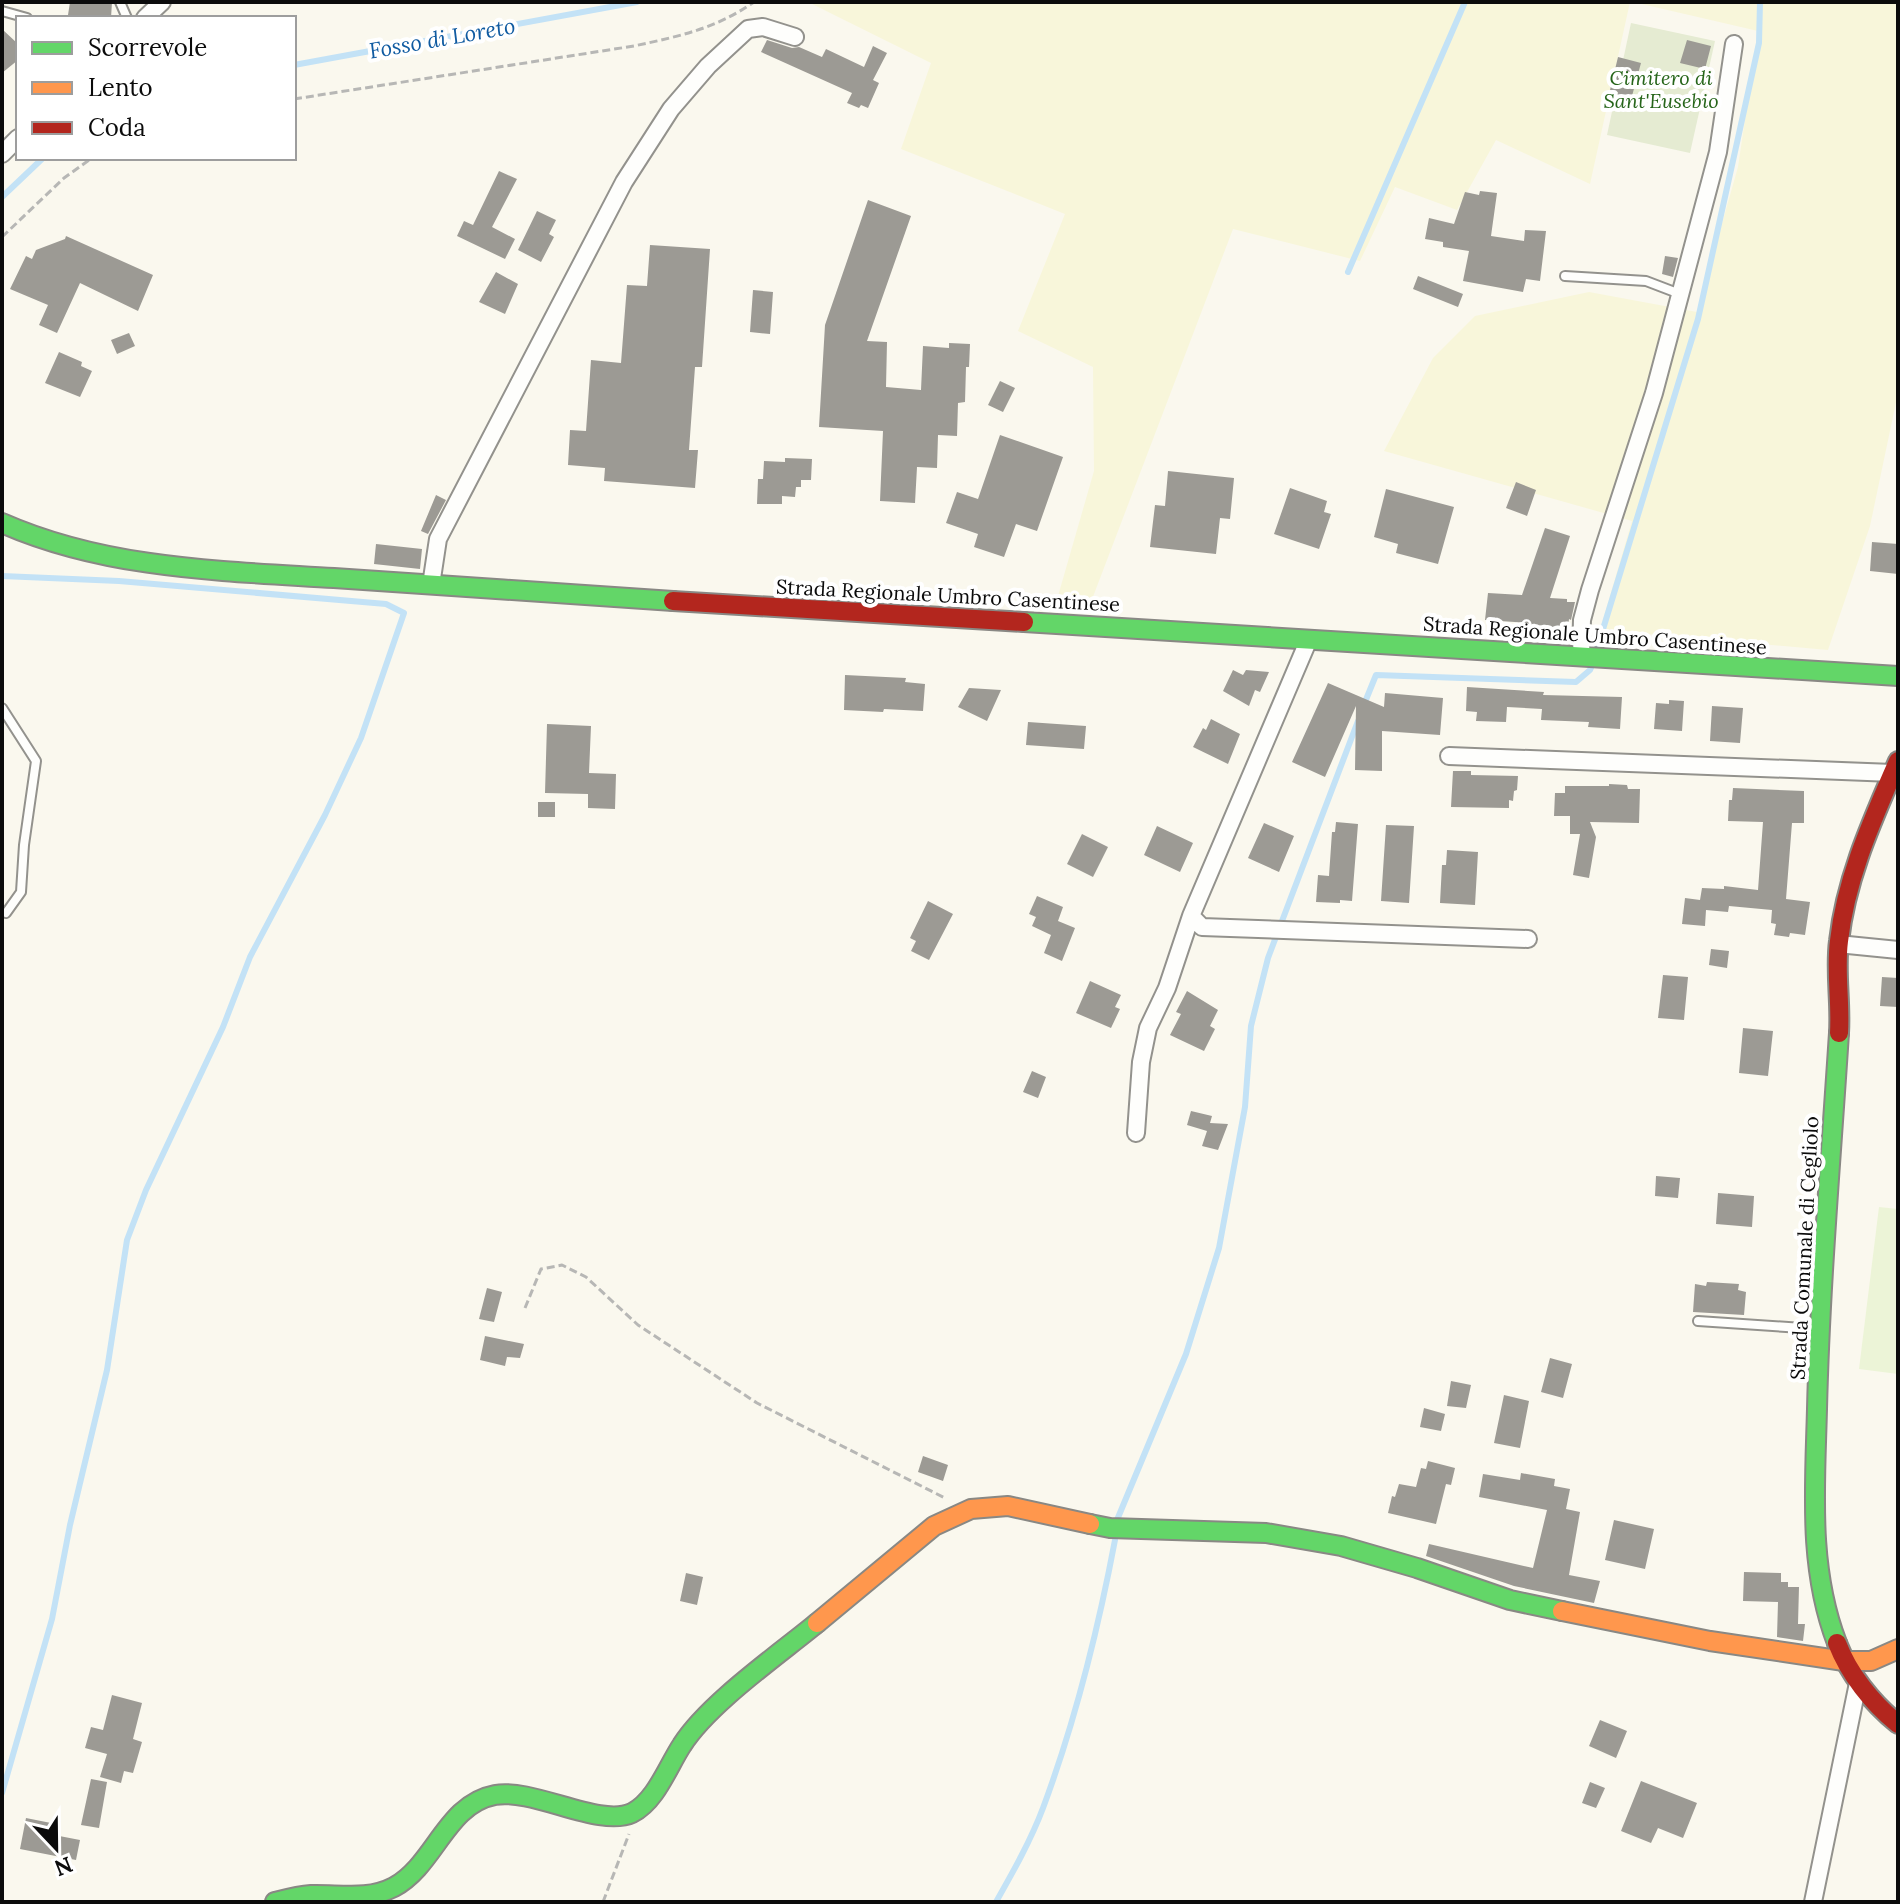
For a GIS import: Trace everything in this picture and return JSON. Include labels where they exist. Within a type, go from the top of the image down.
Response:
[{"type":"street","points":[[147,16],[162,2]]},
{"type":"street","points":[[431,585],[438,539],[624,182],[671,109],[708,66],[748,29],[763,27],[795,37]]},
{"type":"street","points":[[1581,657],[1582,620],[1590,590],[1654,393],[1718,152],[1734,44]]},
{"type":"street","name":"Strada Regionale Umbro Casentinese","points":[[2,523],[38,539],[97,555],[196,569],[1898,676]]},
{"type":"street","points":[[1136,1133],[1141,1062],[1148,1028],[1167,988],[1191,916],[1309,639]]},
{"type":"street","points":[[1449,756],[1896,767]]},
{"type":"street","name":"Strada Comunale di Cegliolo","points":[[1896,767],[1862,846],[1845,900],[1838,944],[1840,1022],[1819,1329],[1814,1537],[1826,1614],[1844,1661],[1879,1709],[1898,1724]]},
{"type":"street","points":[[1191,916],[1202,927],[1528,939]]},
{"type":"street","points":[[1838,944],[1898,950]]},
{"type":"street","points":[[275,1902],[310,1894],[371,1900],[399,1885],[426,1859],[463,1809],[496,1794],[533,1796],[614,1817],[631,1814],[648,1799],[698,1722],[934,1526],[971,1509],[1008,1506],[1110,1528],[1266,1533],[1341,1546],[1510,1600],[1710,1641],[1844,1661],[1871,1661],[1898,1649]]},
{"type":"street","points":[[1813,1902],[1858,1683]]},
{"type":"lane","points":[[1565,276],[1646,281],[1680,294]]},
{"type":"lane","points":[[2,708],[36,761],[21,892],[6,913]]},
{"type":"lane","points":[[1698,1321],[1819,1329]]},
{"type":"path","points":[[296,99],[683,36],[729,20],[754,2]]},
{"type":"path","points":[[2,237],[64,178],[89,160]]},
{"type":"path","points":[[525,1308],[541,1269],[562,1265],[586,1277],[638,1325],[757,1403],[923,1488],[971,1509]]},
{"type":"path","points":[[603,1902],[629,1839],[631,1814]]},
{"type":"shaded area","points":[[808,2],[1630,2],[1590,184],[1496,140],[1457,210],[1395,187],[1360,261],[1233,229],[1091,602],[1058,596],[1094,471],[1093,367],[1018,331],[1065,214],[901,149],[931,63]]},
{"type":"shaded area","points":[[1633,2],[1898,2],[1898,393],[1870,526],[1828,650],[1600,630],[1632,521],[1384,451],[1433,358],[1475,316],[1589,292],[1697,312],[1738,167],[1758,31]]},
{"type":"green space","name":"Cimitero di Sant'Eusebio","points":[[1631,23],[1715,41],[1690,153],[1607,135]]},
{"type":"green space","points":[[1879,1207],[1898,1209],[1898,1374],[1859,1369]]},
{"type":"building","points":[[70,2],[112,2],[111,16],[68,15]]},
{"type":"building","points":[[2,29],[16,42],[16,62],[2,73]]},
{"type":"building","points":[[767,40],[792,48],[799,47],[822,57],[826,49],[864,67],[873,46],[887,53],[873,80],[879,83],[868,108],[847,103],[852,93],[761,52]]},
{"type":"building","points":[[1687,40],[1711,46],[1705,69],[1680,63]]},
{"type":"building","points":[[1618,57],[1641,63],[1629,107],[1615,103],[1618,92],[1610,90]]},
{"type":"building","points":[[499,171],[517,179],[492,227],[515,239],[505,259],[457,236],[464,221],[473,225]]},
{"type":"building","points":[[1480,191],[1497,193],[1491,236],[1524,241],[1525,230],[1546,231],[1540,281],[1526,279],[1523,292],[1463,281],[1469,251],[1443,247],[1443,242],[1425,239],[1429,218],[1454,224],[1465,192],[1479,195]]},
{"type":"building","points":[[868,200],[911,216],[867,341],[887,342],[886,387],[921,390],[923,346],[949,348],[949,343],[970,344],[965,402],[958,403],[957,436],[938,435],[937,468],[917,467],[915,503],[880,501],[883,431],[819,427],[825,325]]},
{"type":"building","points":[[537,211],[556,220],[549,234],[554,237],[541,262],[518,250]]},
{"type":"building","points":[[66,236],[153,275],[138,311],[80,283],[57,333],[39,325],[48,305],[10,289],[26,256],[32,259],[36,250]]},
{"type":"building","points":[[650,245],[710,249],[702,367],[695,367],[689,450],[698,450],[695,488],[604,481],[605,468],[568,465],[570,430],[586,431],[591,360],[621,363],[627,285],[647,286]]},
{"type":"building","points":[[1665,256],[1678,258],[1673,277],[1662,274]]},
{"type":"building","points":[[496,272],[518,284],[505,314],[479,302]]},
{"type":"building","points":[[1418,276],[1463,294],[1458,307],[1413,289]]},
{"type":"building","points":[[753,290],[773,292],[770,334],[750,332]]},
{"type":"building","points":[[129,333],[135,346],[117,354],[111,340]]},
{"type":"building","points":[[59,352],[82,362],[81,366],[92,371],[80,397],[45,383]]},
{"type":"building","points":[[1000,381],[1015,388],[1003,412],[988,405]]},
{"type":"building","points":[[1000,435],[1063,457],[1037,531],[1016,524],[1004,557],[974,547],[978,534],[946,523],[957,492],[978,499]]},
{"type":"building","points":[[785,458],[812,459],[811,480],[801,480],[795,497],[782,496],[782,504],[757,504],[758,479],[763,479],[764,461],[785,462]]},
{"type":"building","points":[[1168,471],[1234,478],[1230,519],[1220,518],[1216,554],[1150,547],[1155,505],[1165,506]]},
{"type":"building","points":[[1516,482],[1536,490],[1527,516],[1506,508]]},
{"type":"building","points":[[1290,488],[1327,501],[1324,512],[1331,514],[1319,549],[1274,534]]},
{"type":"building","points":[[1386,489],[1454,507],[1438,564],[1396,553],[1398,544],[1374,537]]},
{"type":"building","points":[[436,495],[446,500],[428,534],[421,531]]},
{"type":"building","points":[[1545,528],[1570,536],[1550,598],[1575,602],[1569,619],[1567,641],[1527,637],[1528,623],[1485,620],[1488,593],[1522,595]]},
{"type":"building","points":[[1872,542],[1898,544],[1898,574],[1870,571]]},
{"type":"building","points":[[376,544],[422,549],[420,569],[374,564]]},
{"type":"building","points":[[1233,670],[1243,675],[1246,670],[1269,672],[1260,692],[1255,690],[1249,706],[1223,691]]},
{"type":"building","points":[[845,675],[906,678],[905,682],[925,684],[923,711],[844,710]]},
{"type":"building","points":[[1328,683],[1384,707],[1385,693],[1443,698],[1440,735],[1382,731],[1382,771],[1355,770],[1356,706],[1325,777],[1292,762]]},
{"type":"building","points":[[1467,687],[1544,692],[1543,695],[1622,697],[1620,729],[1588,727],[1589,722],[1541,720],[1542,709],[1507,707],[1506,722],[1476,721],[1477,712],[1466,711]]},
{"type":"building","points":[[969,688],[1001,690],[987,721],[958,707]]},
{"type":"building","points":[[1669,700],[1684,701],[1682,731],[1654,729],[1656,703],[1669,704]]},
{"type":"building","points":[[1712,706],[1743,708],[1740,743],[1710,741]]},
{"type":"building","points":[[1211,719],[1240,734],[1228,764],[1193,747]]},
{"type":"building","points":[[1028,722],[1086,726],[1084,749],[1026,745]]},
{"type":"building","points":[[547,724],[591,726],[589,773],[616,774],[615,809],[588,808],[588,794],[545,793]]},
{"type":"building","points":[[1453,771],[1471,771],[1471,775],[1518,776],[1517,790],[1514,791],[1513,801],[1509,800],[1509,808],[1451,807]]},
{"type":"building","points":[[1609,784],[1640,789],[1639,823],[1590,822],[1596,837],[1589,878],[1573,875],[1580,834],[1570,834],[1570,816],[1554,816],[1555,793],[1565,793],[1565,786]]},
{"type":"building","points":[[1733,788],[1804,791],[1804,823],[1792,823],[1786,899],[1810,902],[1805,935],[1774,935],[1776,924],[1771,923],[1772,910],[1729,906],[1728,912],[1706,910],[1705,926],[1682,924],[1685,898],[1700,900],[1702,888],[1724,889],[1724,886],[1758,890],[1763,822],[1728,821]]},
{"type":"building","points":[[538,802],[555,802],[555,817],[538,817]]},
{"type":"building","points":[[1336,822],[1358,824],[1352,901],[1316,902],[1318,875],[1329,876],[1332,832],[1335,832]]},
{"type":"building","points":[[1264,823],[1294,836],[1279,872],[1248,858]]},
{"type":"building","points":[[1386,825],[1414,826],[1409,903],[1381,901]]},
{"type":"building","points":[[1157,826],[1193,843],[1180,872],[1144,855]]},
{"type":"building","points":[[1082,834],[1108,847],[1093,877],[1067,864]]},
{"type":"building","points":[[1447,850],[1478,852],[1475,905],[1440,903],[1442,865],[1446,865]]},
{"type":"building","points":[[1037,896],[1063,907],[1058,921],[1075,928],[1062,961],[1044,953],[1051,935],[1032,926],[1036,917],[1029,914]]},
{"type":"building","points":[[928,901],[953,914],[929,960],[911,951],[916,941],[910,938]]},
{"type":"building","points":[[1711,949],[1729,951],[1727,968],[1709,965]]},
{"type":"building","points":[[1663,975],[1688,977],[1684,1020],[1658,1018]]},
{"type":"building","points":[[1882,977],[1898,978],[1898,1007],[1880,1006]]},
{"type":"building","points":[[1090,981],[1121,995],[1115,1007],[1120,1009],[1111,1028],[1076,1013]]},
{"type":"building","points":[[1187,991],[1218,1010],[1210,1026],[1215,1029],[1204,1051],[1170,1035],[1181,1014],[1176,1012]]},
{"type":"building","points":[[1743,1028],[1773,1031],[1768,1076],[1739,1073]]},
{"type":"building","points":[[1032,1071],[1046,1077],[1038,1098],[1023,1092]]},
{"type":"building","points":[[1191,1111],[1212,1116],[1210,1123],[1228,1124],[1218,1150],[1202,1146],[1207,1131],[1187,1125]]},
{"type":"building","points":[[1656,1176],[1680,1178],[1678,1198],[1655,1196]]},
{"type":"building","points":[[1718,1193],[1754,1196],[1752,1227],[1716,1224]]},
{"type":"building","points":[[1707,1282],[1739,1284],[1738,1290],[1746,1292],[1744,1315],[1693,1312],[1695,1284],[1706,1286]]},
{"type":"building","points":[[487,1288],[502,1292],[494,1322],[479,1319]]},
{"type":"building","points":[[485,1336],[524,1344],[520,1358],[507,1357],[505,1366],[480,1360]]},
{"type":"building","points":[[1550,1358],[1572,1364],[1563,1398],[1541,1392]]},
{"type":"building","points":[[1451,1381],[1471,1385],[1466,1408],[1447,1406]]},
{"type":"building","points":[[1504,1395],[1529,1401],[1520,1448],[1494,1443]]},
{"type":"building","points":[[1424,1408],[1445,1414],[1441,1431],[1420,1427]]},
{"type":"building","points":[[923,1456],[948,1465],[943,1481],[918,1472]]},
{"type":"building","points":[[1428,1461],[1455,1468],[1451,1485],[1446,1484],[1436,1524],[1388,1513],[1399,1484],[1416,1487],[1421,1468],[1426,1469]]},
{"type":"building","points":[[1521,1473],[1555,1479],[1554,1486],[1570,1489],[1566,1509],[1580,1512],[1569,1575],[1600,1581],[1594,1603],[1514,1586],[1426,1556],[1429,1544],[1533,1568],[1547,1510],[1479,1497],[1483,1474],[1520,1480]]},
{"type":"building","points":[[1614,1520],[1654,1529],[1645,1569],[1605,1560]]},
{"type":"building","points":[[1744,1572],[1781,1573],[1781,1582],[1788,1582],[1788,1587],[1799,1587],[1798,1624],[1805,1624],[1803,1641],[1777,1637],[1778,1602],[1743,1601]]},
{"type":"building","points":[[686,1573],[703,1577],[697,1605],[680,1601]]},
{"type":"building","points":[[112,1695],[142,1703],[133,1739],[142,1742],[133,1773],[124,1771],[121,1783],[100,1777],[107,1754],[85,1748],[91,1727],[103,1730]]},
{"type":"building","points":[[1600,1720],[1627,1731],[1616,1758],[1589,1746]]},
{"type":"building","points":[[91,1779],[107,1782],[99,1828],[81,1825]]},
{"type":"building","points":[[1641,1781],[1697,1803],[1683,1838],[1658,1828],[1651,1843],[1621,1831]]},
{"type":"building","points":[[1590,1782],[1605,1788],[1596,1808],[1582,1803]]},
{"type":"building","points":[[26,1818],[51,1823],[49,1834],[80,1840],[76,1860],[20,1849]]},
{"type":"waterway","name":"Fosso di Loreto","points":[[296,65],[637,2]]},
{"type":"waterway","points":[[1348,272],[1465,2]]},
{"type":"waterway","points":[[1596,652],[1698,319],[1759,43],[1760,2]]},
{"type":"waterway","name":"Fosso di Loreto","points":[[2,197],[41,160]]},
{"type":"waterway","points":[[2,576],[119,581],[386,604],[404,613],[361,738],[325,815],[250,957],[223,1027],[146,1190],[127,1240],[107,1370],[70,1525],[52,1619],[2,1793]]},
{"type":"waterway","points":[[1363,707],[1376,675],[1576,682],[1590,670],[1593,663]]},
{"type":"waterway","points":[[1117,1520],[1186,1354],[1219,1248],[1245,1107],[1251,1026],[1268,958],[1358,721]]},
{"type":"waterway","points":[[996,1902],[1033,1832],[1055,1775],[1085,1676],[1115,1540]]},
{"type":"traffic: fast","points":[[2,523],[82,550],[123,559],[207,570],[673,601]]},
{"type":"traffic: fast","points":[[1024,622],[1898,676]]},
{"type":"traffic: fast","points":[[1837,1643],[1821,1586],[1815,1498],[1818,1362],[1839,1033]]},
{"type":"traffic: fast","points":[[1090,1524],[1110,1528],[1266,1533],[1341,1546],[1510,1600],[1562,1611]]},
{"type":"traffic: fast","points":[[275,1902],[311,1895],[374,1894],[394,1887],[420,1865],[464,1810],[495,1795],[528,1797],[602,1816],[632,1813],[655,1792],[682,1745],[709,1713],[817,1623]]},
{"type":"traffic: slow","points":[[817,1623],[934,1526],[971,1509],[1008,1506],[1090,1524]]},
{"type":"traffic: slow","points":[[1562,1611],[1710,1641],[1844,1661],[1871,1661],[1898,1649]]},
{"type":"traffic: jam","points":[[673,601],[1024,622]]},
{"type":"traffic: jam","points":[[1839,1033],[1838,952],[1843,917],[1862,849],[1898,761]]},
{"type":"traffic: jam","points":[[1837,1643],[1862,1687],[1898,1724]]}]
